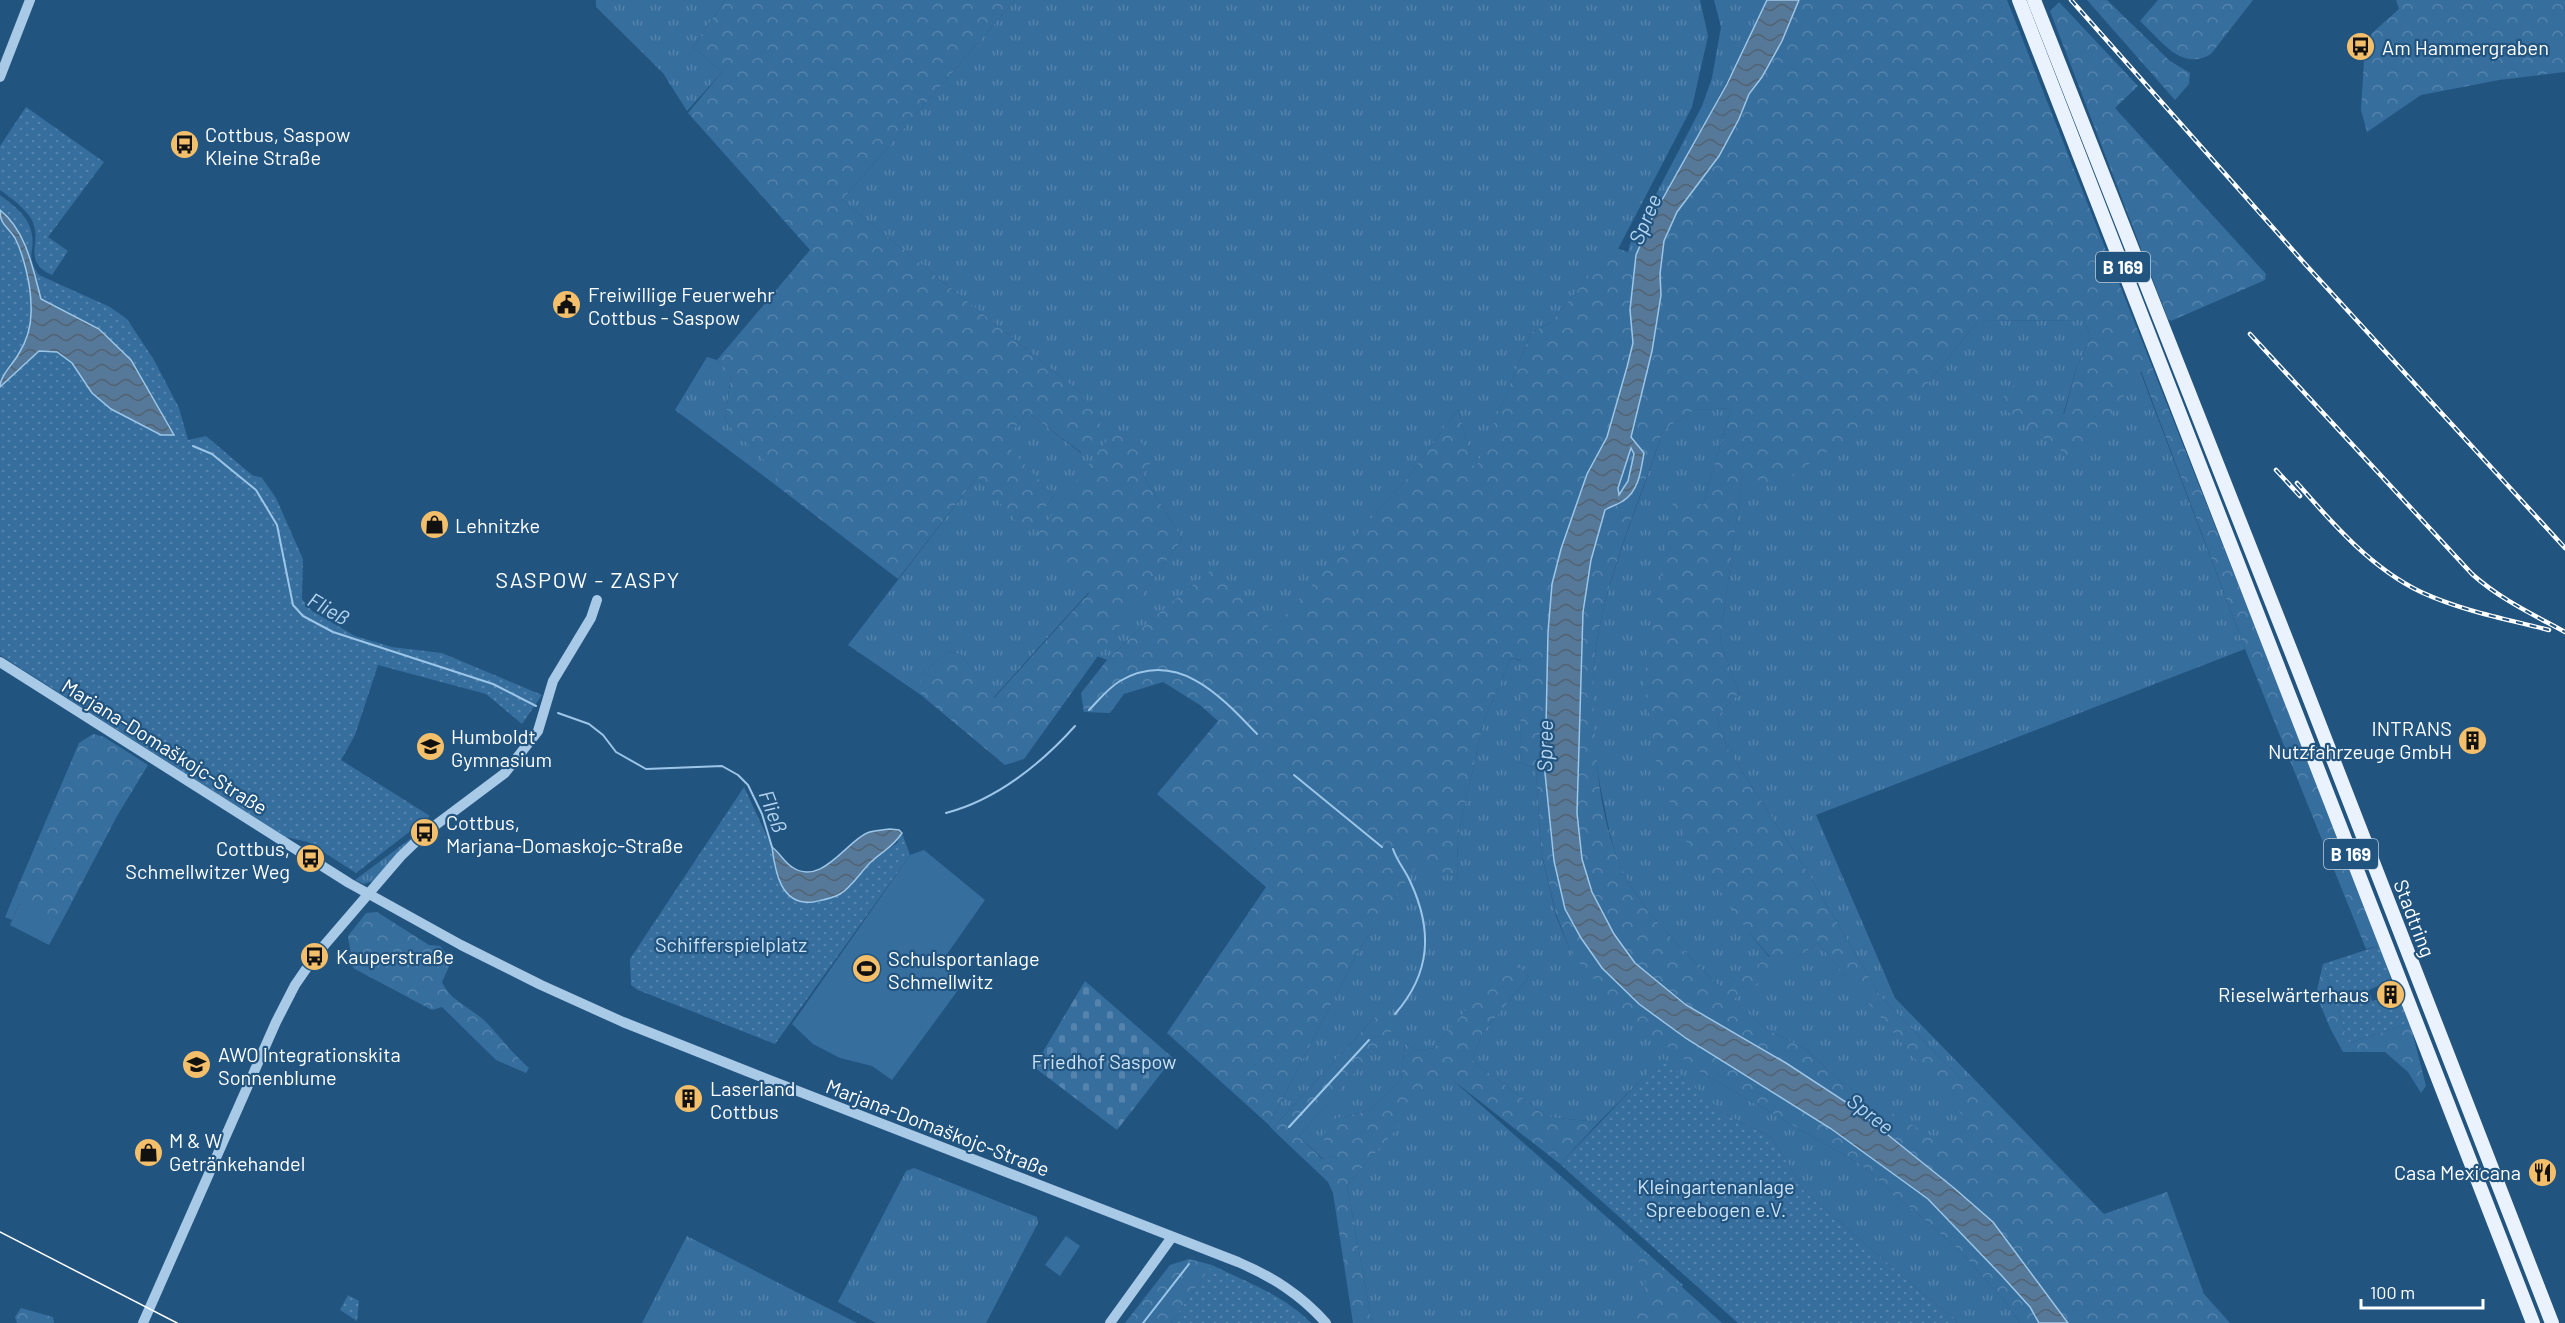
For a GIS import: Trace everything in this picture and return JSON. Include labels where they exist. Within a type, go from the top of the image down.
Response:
[{"type":"main road","name":"Stadtring","points":[[2019,0],[2533,1323]]},
{"type":"main road","name":"Stadtring","points":[[2034,0],[2552,1323]]},
{"type":"street","points":[[0,77],[30,0]]},
{"type":"street","points":[[143,1323],[288,997],[315,956],[401,856],[425,833],[505,773],[538,731],[554,681],[591,618],[597,600]]},
{"type":"street","name":"Marjana-Domaškojc-Straße","points":[[0,662],[311,859],[461,945],[623,1022],[1267,1275],[1307,1302],[1326,1323]]},
{"type":"street","points":[[1110,1323],[1172,1237]]},
{"type":"green space","points":[[596,0],[725,0],[693,47],[722,72],[687,111],[663,73],[596,7]]},
{"type":"green space","points":[[725,0],[1015,0],[842,200],[1082,394],[1102,427],[1082,453],[1027,412],[1004,442],[1054,496],[1027,533],[977,477],[898,579],[773,483],[778,474],[725,421],[731,375],[717,360],[810,250],[688,113],[722,72],[693,47]]},
{"type":"green space","points":[[1015,0],[1700,0],[1708,36],[1692,107],[1618,249],[1614,248],[1551,322],[1531,333],[1475,471],[1458,409],[1409,476],[1272,631],[1141,628],[1107,660],[1097,656],[1182,539],[1143,475],[1134,432],[1089,592],[993,698],[961,655],[949,651],[921,675],[921,695],[848,645],[977,477],[1027,532],[1054,496],[1003,442],[1027,412],[1081,453],[1082,394],[842,200]]},
{"type":"green space","points":[[1714,0],[1767,0],[1736,65],[1636,255],[1628,252],[1630,244],[1702,106],[1712,78],[1721,27]]},
{"type":"green space","points":[[1799,0],[2007,0],[2381,945],[2366,949],[2245,649],[2141,371],[2078,463],[1997,404],[2016,383],[2064,414],[2077,366],[2091,337],[2083,320],[1978,321],[1924,388],[1774,487],[1743,474],[1720,641],[1739,693],[1717,717],[1727,748],[1813,881],[1880,996],[1960,1078],[1974,1079],[2104,1214],[2167,1192],[2204,1294],[2230,1323],[2068,1323],[1993,1222],[1852,1106],[1786,1063],[1686,1005],[1635,963],[1614,934],[1592,892],[1582,859],[1577,813],[1583,612],[1591,560],[1605,510],[1624,501],[1639,478],[1644,453],[1631,437],[1652,351],[1661,295],[1660,274],[1664,241],[1677,213],[1719,156],[1739,119],[1749,94],[1762,77],[1782,41]],"holes":[[[1731,408],[1703,505],[1674,496],[1644,681],[1659,777],[1689,847],[1750,934],[1770,957],[1721,988],[1650,913],[1631,886],[1617,858],[1604,812],[1599,780],[1593,691],[1596,647],[1608,592],[1663,430],[1695,410]],[[1818,943],[1968,1122],[1943,1143],[1843,1084],[1807,1050],[1763,1027],[1734,999]]]},
{"type":"green space","points":[[2087,0],[2107,0],[2170,61],[2190,73],[2189,84],[2175,100]]},
{"type":"green space","points":[[2158,0],[2253,0],[2211,54],[2200,59],[2190,59],[2164,45],[2140,21]]},
{"type":"green space","points":[[2396,0],[2565,0],[2565,72],[2499,80],[2421,95],[2367,132],[2361,110],[2364,61],[2368,58],[2371,34],[2399,9]]},
{"type":"green space","points":[[2059,2],[2138,86],[2115,108],[2266,274],[2265,280],[2171,321],[2168,319],[2050,11]]},
{"type":"green space","points":[[26,107],[104,162],[48,237],[68,251],[52,275],[37,264],[34,251],[35,228],[32,220],[22,207],[0,190],[0,146]]},
{"type":"green space","points":[[0,195],[20,212],[31,229],[33,241],[31,258],[39,275],[110,307],[127,319],[154,360],[179,408],[188,440],[206,436],[252,475],[262,478],[276,498],[303,559],[302,599],[312,611],[355,636],[392,647],[442,653],[542,695],[522,724],[486,694],[378,665],[355,735],[341,760],[430,816],[356,873],[308,842],[285,837],[0,655]]},
{"type":"green space","points":[[1614,247],[1636,255],[1630,310],[1633,343],[1607,437],[1587,475],[1561,549],[1552,584],[1548,632],[1545,773],[1548,807],[1554,861],[1581,939],[1602,968],[1639,1004],[1687,1039],[1830,1128],[1928,1199],[2030,1307],[2039,1323],[2020,1323],[2004,1300],[1958,1249],[1860,1164],[1702,1073],[1626,1015],[1572,955],[1556,914],[1541,851],[1536,769],[1520,762],[1521,660],[1511,658],[1484,720],[1457,840],[1458,876],[1417,866],[1360,948],[1269,1125],[1167,1033],[1266,887],[1157,794],[1218,721],[1200,705],[1163,682],[1124,694],[1110,713],[1084,712],[1081,693],[1107,660],[1141,628],[1216,566],[1272,630],[1409,476],[1458,409],[1475,470],[1531,333],[1551,322]]},
{"type":"green space","points":[[2083,320],[2091,337],[2077,366],[2063,415],[2016,383],[2078,462],[2140,371],[2245,649],[1816,815],[1895,998],[1974,1079],[1960,1078],[1880,996],[1813,881],[1727,748],[1717,717],[1739,693],[1720,641],[1743,473],[1924,388],[1978,321]]},
{"type":"green space","points":[[707,357],[717,360],[731,374],[725,421],[779,474],[773,483],[675,410]]},
{"type":"green space","points":[[1731,408],[1703,505],[1674,497],[1750,934],[1770,958],[1721,988],[1650,913],[1631,886],[1620,865],[1610,834],[1599,777],[1592,706],[1595,658],[1603,611],[1616,565],[1663,430],[1695,410]]},
{"type":"green space","points":[[1134,431],[1152,460],[1143,475],[1182,539],[1024,759],[1005,765],[921,695],[921,675],[949,651],[961,655],[994,698],[1089,593],[1037,535],[1110,436]]},
{"type":"green space","points":[[1631,448],[1634,454],[1628,481],[1619,495],[1618,488]]},
{"type":"green space","points":[[1511,658],[1522,661],[1520,762],[1536,769],[1541,851],[1556,916],[1572,955],[1702,1073],[1860,1164],[1958,1249],[2004,1300],[2020,1323],[1957,1323],[1954,1318],[1805,1192],[1771,1137],[1725,1114],[1662,1059],[1599,1122],[1547,1117],[1472,1060],[1483,1032],[1529,977],[1510,959],[1434,1048],[1419,1051],[1405,1043],[1401,1080],[1370,1110],[1335,1119],[1334,1156],[1323,1159],[1299,1136],[1393,1028],[1376,1016],[1272,1129],[1269,1125],[1360,948],[1417,865],[1458,876],[1457,840],[1484,720]]},
{"type":"green space","points":[[93,734],[104,737],[148,765],[117,816],[62,921],[37,909],[19,904],[12,920],[5,917],[79,743]]},
{"type":"green space","name":"Schifferspielplatz","points":[[744,787],[772,847],[775,871],[842,894],[872,861],[897,843],[902,833],[910,855],[775,1044],[638,990],[631,985],[630,959]]},
{"type":"green space","points":[[418,833],[374,881],[364,884],[355,880]]},
{"type":"green space","name":"Schulsportanlage Schmellwitz","points":[[924,850],[985,900],[940,964],[964,982],[892,1080],[872,1066],[840,1058],[813,1044],[792,1024],[910,855]]},
{"type":"green space","points":[[19,904],[37,908],[62,921],[49,945],[10,925]]},
{"type":"green space","points":[[377,912],[429,945],[440,946],[452,960],[442,982],[446,989],[487,1023],[529,1068],[526,1073],[496,1060],[442,1007],[432,1010],[353,968],[348,936],[366,913]]},
{"type":"green space","points":[[1818,943],[1969,1122],[1943,1144],[1843,1084],[1807,1050],[1763,1027],[1733,999]]},
{"type":"green space","points":[[2381,945],[2391,980],[2369,990],[2372,1001],[2384,997],[2387,1004],[2400,999],[2410,1023],[2349,1043],[2323,964]]},
{"type":"green space","points":[[1510,958],[1529,977],[1483,1032],[1472,1060],[1547,1117],[1599,1122],[1560,1164],[1445,1074],[1347,1185],[1372,1323],[1353,1323],[1333,1193],[1328,1182],[1272,1129],[1377,1015],[1394,1028],[1299,1136],[1322,1159],[1334,1156],[1322,1137],[1335,1119],[1370,1110],[1401,1080],[1405,1043],[1419,1051],[1434,1048]]},
{"type":"green space","points":[[2323,964],[2349,1043],[2410,1023],[2426,1086],[2421,1093],[2408,1072],[2385,1052],[2343,1052],[2316,994]]},
{"type":"green space","name":"Friedhof Saspow","points":[[1085,981],[1173,1058],[1117,1130],[1034,1067]]},
{"type":"green space","name":"Kleingartenanlage Spreebogen e.V.","points":[[1662,1058],[1725,1114],[1771,1137],[1805,1192],[1954,1318],[1957,1323],[1738,1323],[1560,1164]]},
{"type":"green space","points":[[1445,1073],[1683,1285],[1649,1323],[1372,1323],[1347,1185]]},
{"type":"green space","points":[[914,1168],[1037,1217],[1038,1223],[986,1323],[876,1323],[838,1302],[906,1171]]},
{"type":"green space","points":[[687,1236],[857,1323],[642,1323]]},
{"type":"green space","points":[[1066,1236],[1080,1246],[1060,1276],[1045,1265]]},
{"type":"green space","points":[[1642,1251],[1722,1323],[1634,1323],[1645,1291],[1646,1270],[1636,1258]]},
{"type":"green space","points":[[1189,1259],[1212,1265],[1171,1323],[1125,1323],[1170,1265]]},
{"type":"green space","points":[[1212,1265],[1288,1304],[1311,1323],[1171,1323]]},
{"type":"green space","points":[[348,1295],[359,1301],[357,1321],[340,1310]]},
{"type":"green space","points":[[21,1308],[53,1317],[54,1323],[17,1323],[15,1317]]},
{"type":"water","points":[[1767,0],[1799,0],[1782,41],[1762,77],[1749,94],[1739,119],[1719,156],[1677,212],[1664,241],[1660,274],[1661,295],[1652,351],[1631,437],[1644,453],[1640,473],[1633,492],[1621,502],[1605,510],[1591,560],[1583,612],[1577,813],[1582,859],[1592,892],[1614,934],[1635,963],[1686,1005],[1786,1063],[1852,1106],[1954,1188],[1993,1222],[2068,1323],[2039,1323],[2030,1307],[1928,1199],[1830,1128],[1687,1039],[1639,1004],[1602,968],[1581,938],[1565,909],[1554,861],[1545,773],[1548,632],[1552,584],[1561,549],[1587,474],[1607,437],[1627,367],[1633,343],[1630,310],[1636,255],[1653,216],[1727,84]],"holes":[[[1631,448],[1634,454],[1628,481],[1619,495],[1618,488]]]},
{"type":"water","points":[[0,210],[9,218],[22,239],[41,299],[99,329],[131,360],[174,435],[161,435],[111,409],[92,393],[72,363],[57,352],[39,351],[0,387],[4,375],[24,344],[30,325],[31,312],[30,289],[24,262],[15,238],[1,219]]},
{"type":"water","points":[[890,829],[899,830],[902,833],[840,894],[820,901],[802,902],[794,899],[782,885],[775,867],[772,847],[792,867],[803,872],[813,871],[832,861],[867,833]]},
{"type":"waterway","name":"Fließ","points":[[193,446],[212,454],[256,490],[277,525],[293,605],[303,616],[333,632],[493,684],[536,706]]},
{"type":"waterway","points":[[1089,710],[1120,681],[1141,672],[1160,670],[1179,673],[1213,692],[1257,734]]},
{"type":"waterway","name":"Fließ","points":[[558,713],[589,724],[603,735],[616,752],[646,769],[722,766],[738,775],[748,785],[762,814],[772,847]]},
{"type":"waterway","points":[[946,813],[965,807],[1000,790],[1048,754],[1075,726]]},
{"type":"waterway","points":[[1294,775],[1382,847]]},
{"type":"waterway","points":[[1393,849],[1417,899],[1425,934],[1422,967],[1407,999],[1395,1014]]},
{"type":"waterway","points":[[1289,1127],[1369,1040]]},
{"type":"waterway","points":[[1143,1323],[1189,1264]]},
{"type":"tram line","points":[[0,1232],[177,1323]]},
{"type":"railway","points":[[2071,0],[2306,265],[2565,548]]},
{"type":"railway","points":[[2250,334],[2472,574],[2505,599],[2565,632]]},
{"type":"railway","points":[[2276,470],[2300,496]]},
{"type":"railway","points":[[2297,483],[2354,544],[2369,558],[2403,582],[2452,604],[2549,630]]},
{"type":"place","name":"Am Hammergraben","points":[[2361,47]]},
{"type":"place","name":"Cottbus, Saspow Kleine Straße","points":[[184,145]]},
{"type":"place","name":"Freiwillige Feuerwehr Cottbus - Saspow","points":[[567,305]]},
{"type":"place","name":"Lehnitzke","points":[[434,525]]},
{"type":"place","name":"INTRANS Nutzfahrzeuge GmbH","points":[[2473,740]]},
{"type":"place","name":"Humboldt Gymnasium","points":[[430,747]]},
{"type":"place","name":"Cottbus, Marjana-Domaskojc-Straße","points":[[425,833]]},
{"type":"place","name":"Cottbus, Schmellwitzer Weg","points":[[311,859]]},
{"type":"place","name":"Kauperstraße","points":[[315,956]]},
{"type":"place","name":"Schulsportanlage Schmellwitz","points":[[867,969]]},
{"type":"place","name":"Rieselwärterhaus","points":[[2390,994]]},
{"type":"place","name":"AWO Integrationskita Sonnenblume","points":[[197,1065]]},
{"type":"place","name":"Laserland Cottbus","points":[[689,1099]]},
{"type":"place","name":"M & W Getränkehandel","points":[[148,1152]]},
{"type":"place","name":"Casa Mexicana","points":[[2542,1172]]},
{"type":"district","name":"SASPOW - ZASPY","points":[[588,579]]},
{"type":"water label","name":"Spree","points":[[1644,219]]},
{"type":"water label","name":"Spree","points":[[1544,746]]},
{"type":"water label","name":"Spree","points":[[1871,1113]]}]
